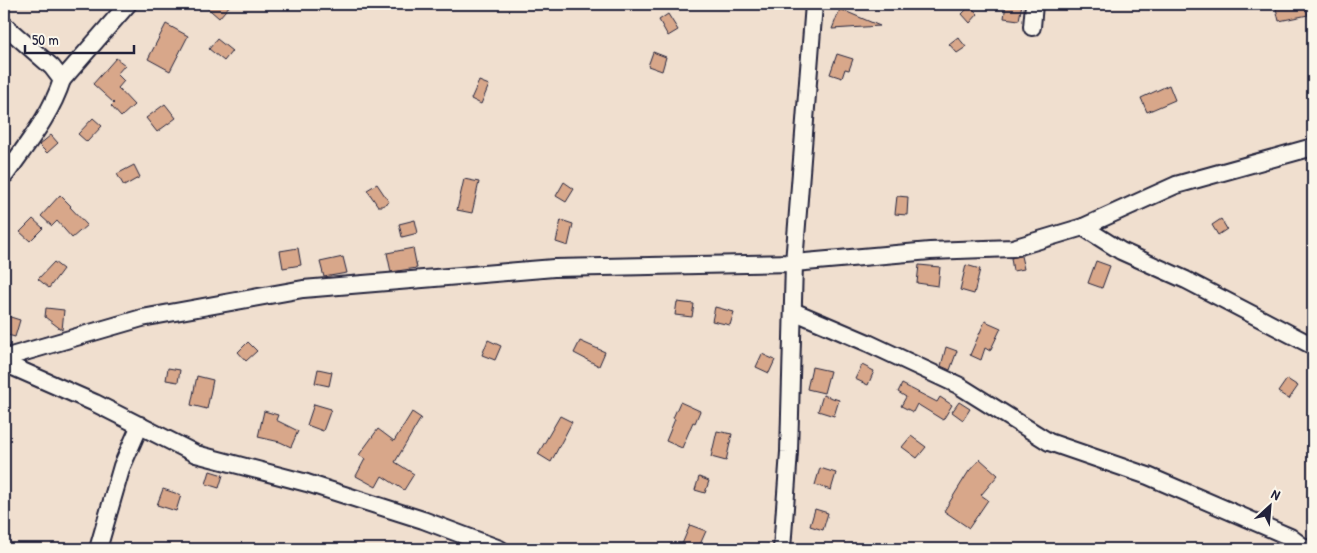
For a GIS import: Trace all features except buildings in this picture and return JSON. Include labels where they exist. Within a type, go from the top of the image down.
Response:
[{"type":"street","points":[[6,174],[36,130],[58,92],[62,80],[128,4]]},
{"type":"street","points":[[782,549],[789,452],[794,263],[814,4]]},
{"type":"street","points":[[1032,27],[1034,4]]},
{"type":"street","points":[[4,25],[52,67],[62,80]]},
{"type":"street","points":[[4,358],[142,318],[303,289],[554,268],[794,263],[930,251],[1013,248],[1083,227],[1176,185],[1311,151]]},
{"type":"street","points":[[1083,227],[1121,251],[1194,284],[1313,346]]},
{"type":"street","points":[[793,311],[958,385],[1049,442],[1148,476],[1290,537],[1306,549]]},
{"type":"street","points":[[4,363],[95,403],[196,454],[307,484],[414,517],[500,549]]},
{"type":"street","points":[[98,549],[122,466],[140,425]]}]
